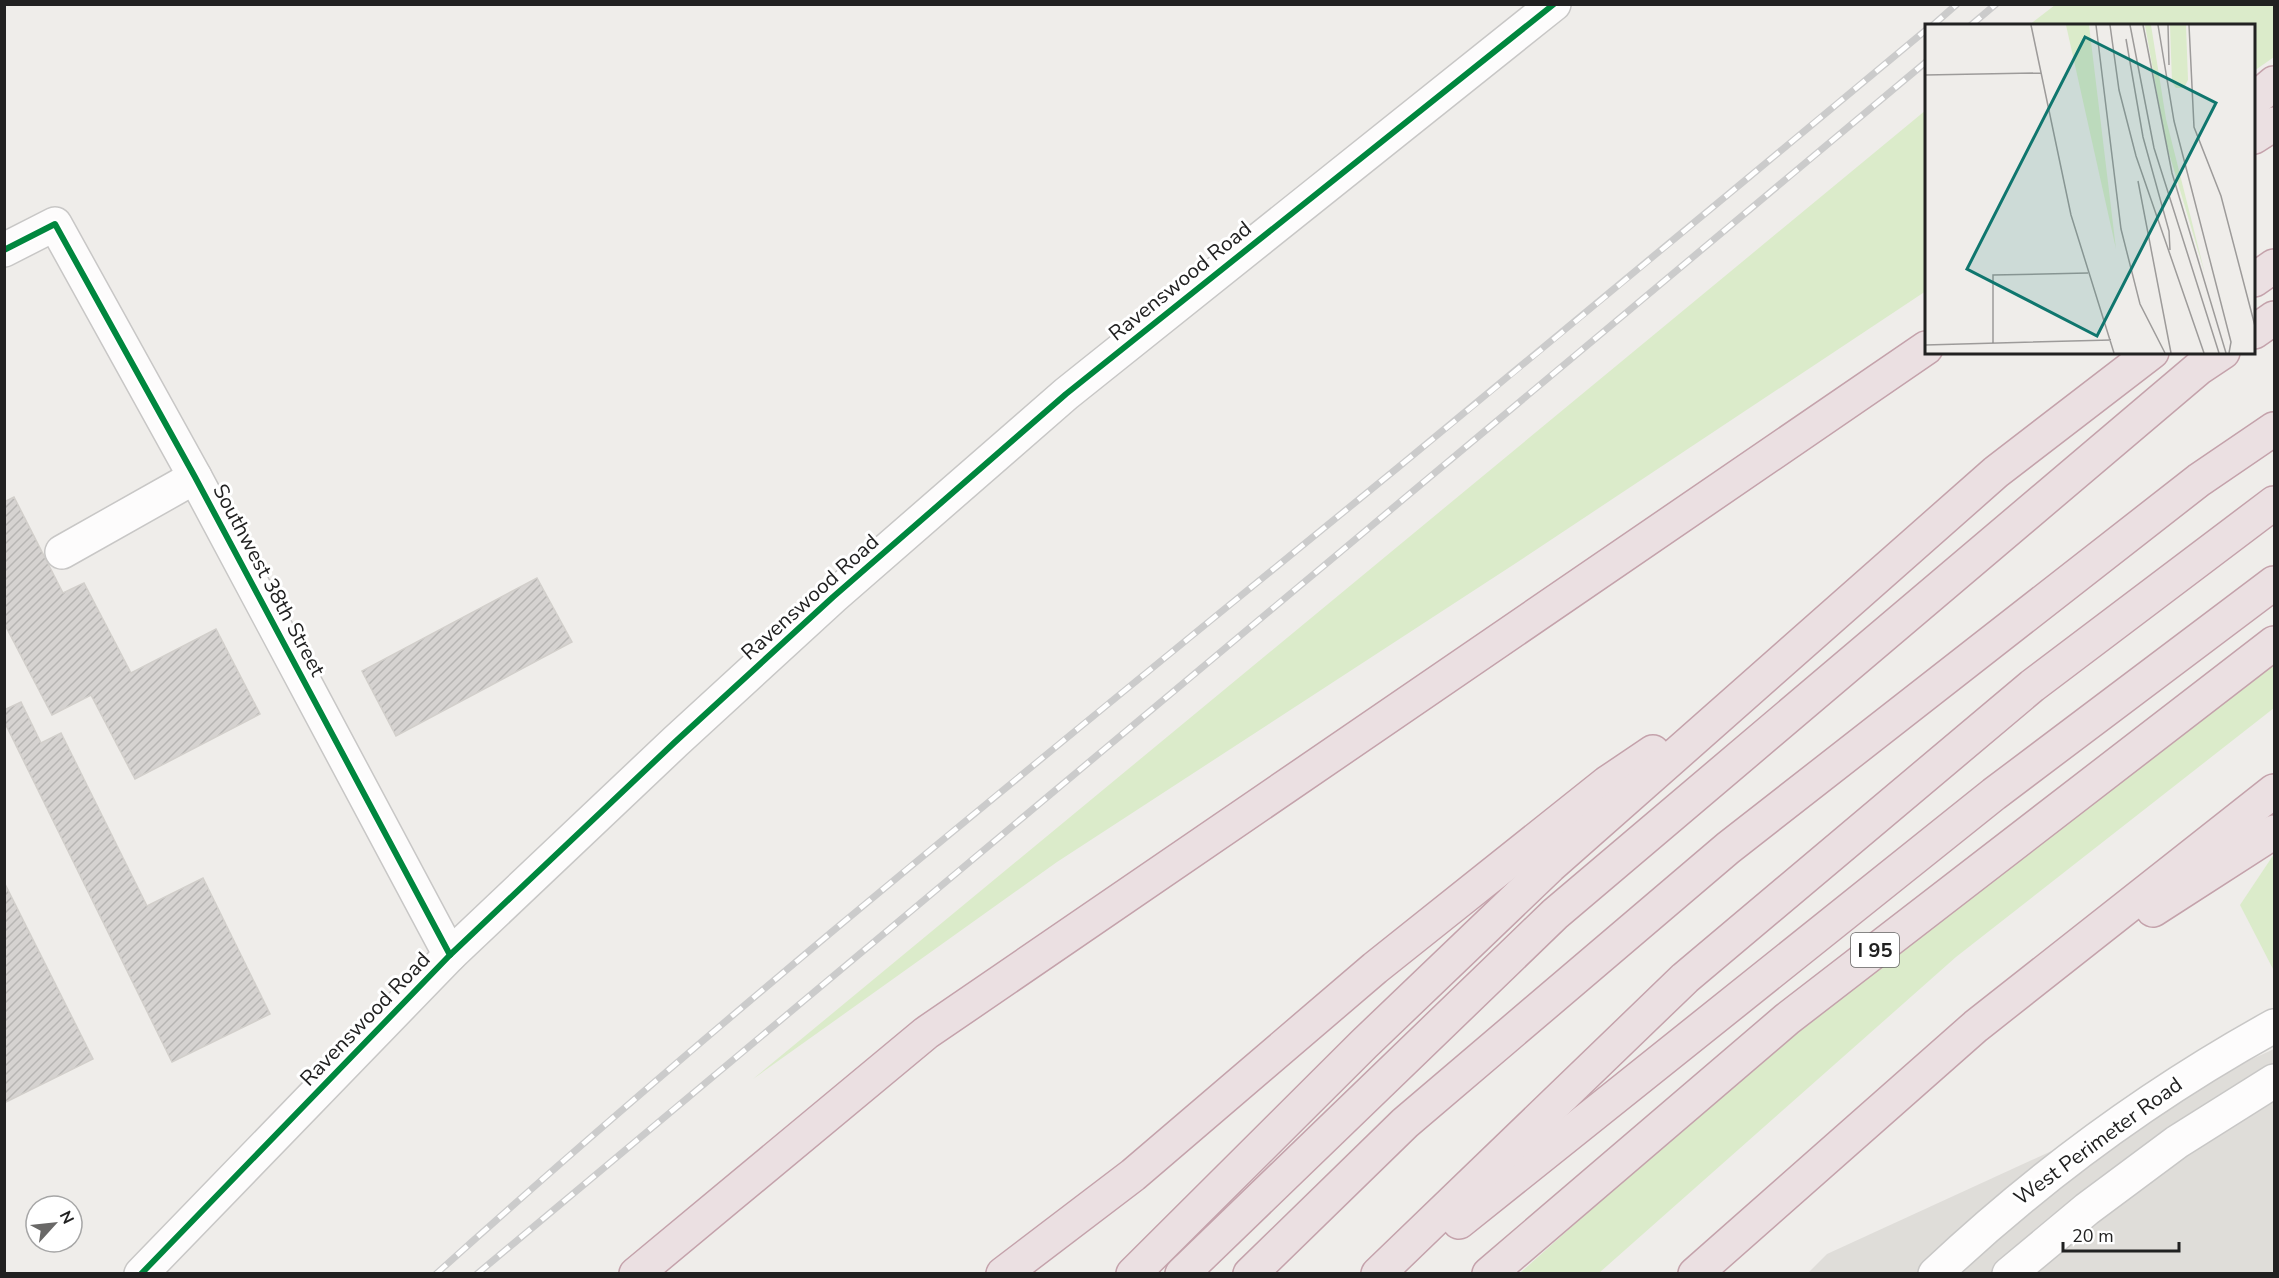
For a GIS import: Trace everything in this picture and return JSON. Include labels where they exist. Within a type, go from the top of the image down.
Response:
[{"type":"highway","points":[[2255,98],[2274,83]]},
{"type":"highway","points":[[2255,136],[2274,124]]},
{"type":"highway","points":[[2255,279],[2274,266]]},
{"type":"highway","points":[[2255,331],[2274,318]]},
{"type":"highway","points":[[636,1274],[926,1033],[1925,349]]},
{"type":"highway","points":[[1133,1274],[1356,1053],[1550,866],[1996,472],[2149,354]]},
{"type":"highway","points":[[1182,1274],[1555,914],[2190,376],[2220,354]]},
{"type":"highway","points":[[1250,1274],[1405,1122],[1728,848],[2199,480],[2274,429]]},
{"type":"highway","points":[[1378,1274],[1694,971],[2032,686],[2274,502]]},
{"type":"highway","points":[[1395,1274],[1994,794],[2274,583]]},
{"type":"highway","name":"I 95","points":[[1489,1274],[1787,1018],[2274,643]]},
{"type":"highway","points":[[1003,1274],[1133,1174],[1375,968],[1607,783],[1754,685]]},
{"type":"highway","points":[[1695,1274],[1976,1026],[2274,791]]},
{"type":"highway","points":[[1976,1026],[2274,832]]},
{"type":"street","name":"Ravenswood Road","points":[[141,1274],[450,955],[675,742],[833,597],[1066,394],[1554,4]]},
{"type":"street","name":"Southwest 38th Street","points":[[4,250],[55,224],[195,477],[450,955]]},
{"type":"street","points":[[62,552],[195,477]]},
{"type":"street","name":"West Perimeter Road","points":[[1935,1274],[2009,1206],[2101,1134],[2177,1084],[2274,1026]]},
{"type":"street","points":[[2009,1274],[2087,1209],[2177,1142],[2274,1081]]},
{"type":"shaded area","points":[[2274,1049],[2274,1273],[1807,1274],[1827,1254]]},
{"type":"green space","points":[[2055,5],[2274,5],[2274,57],[2255,70],[2255,24],[2030,24]]},
{"type":"green space","points":[[1925,111],[1925,292],[1513,565],[1057,862],[753,1079]]},
{"type":"green space","points":[[2274,654],[2274,708],[1956,957],[1599,1273],[1519,1274],[1771,1048]]},
{"type":"green space","points":[[2274,854],[2274,969],[2273,969],[2240,905]]},
{"type":"building","points":[[14,497],[63,593],[84,583],[131,673],[216,629],[260,714],[135,779],[91,695],[52,715],[4,623],[4,502]]},
{"type":"building","points":[[537,578],[572,642],[396,736],[362,671]]},
{"type":"building","points":[[21,702],[41,743],[61,733],[147,906],[203,878],[270,1014],[172,1062],[4,721],[4,710]]},
{"type":"building","points":[[4,882],[93,1059],[4,1103]]},
{"type":"railway","points":[[1934,24],[1957,4]]},
{"type":"railway","points":[[1972,24],[1996,4]]},
{"type":"railway","points":[[436,1274],[554,1169],[793,965],[1925,31]]},
{"type":"railway","points":[[477,1274],[1925,63]]},
{"type":"cycle path","points":[[141,1274],[450,955],[675,742],[833,597],[1066,394],[1554,4]]},
{"type":"cycle path","points":[[4,250],[55,224],[195,477],[450,955]]}]
